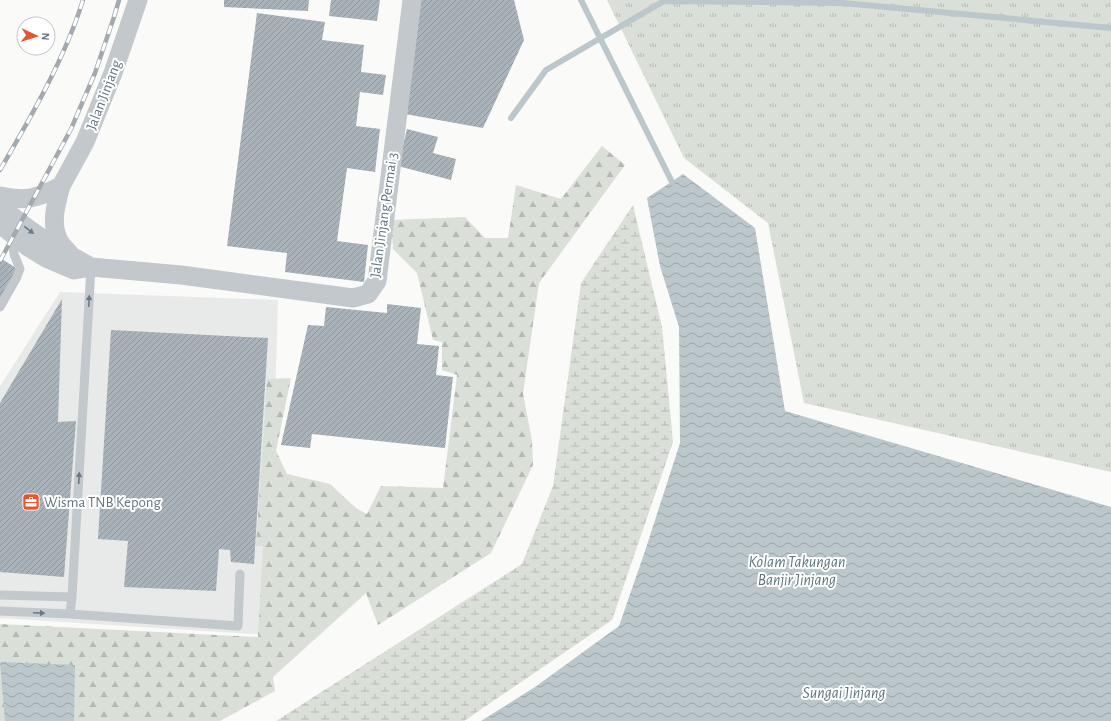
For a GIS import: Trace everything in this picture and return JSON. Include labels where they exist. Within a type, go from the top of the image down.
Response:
[{"type":"street","name":"Jalan Jinjang","points":[[74,258],[59,242],[54,226],[55,207],[61,186],[86,142],[113,74],[138,0]]},
{"type":"street","name":"Jalan Jinjang Permai 3","points":[[6,229],[28,247],[46,258],[74,270],[91,268],[181,275],[353,298],[368,294],[377,281],[412,0]]},
{"type":"street","points":[[0,196],[14,199],[27,199],[46,194],[61,186]]},
{"type":"street","points":[[0,205],[38,236],[91,268]]},
{"type":"lane","points":[[0,307],[20,269],[6,229]]},
{"type":"lane","points":[[70,614],[91,268]]},
{"type":"lane","points":[[0,611],[70,614],[238,626],[240,574]]},
{"type":"lane","points":[[0,595],[72,597]]},
{"type":"shaded area","points":[[60,292],[278,300],[268,635],[0,618],[0,386]]},
{"type":"green space","points":[[607,0],[1111,0],[1111,472],[804,403],[768,223],[684,158]]},
{"type":"green space","points":[[602,146],[625,165],[539,283],[523,393],[532,441],[533,465],[491,553],[378,625],[366,593],[273,677],[275,691],[220,721],[0,721],[0,624],[258,637],[263,546],[256,546],[267,379],[291,378],[276,451],[287,474],[330,484],[356,508],[367,514],[381,486],[443,488],[457,375],[442,370],[442,342],[433,340],[417,273],[393,249],[391,220],[465,217],[485,238],[508,238],[516,185],[561,199]]},
{"type":"green space","points":[[633,205],[662,327],[673,442],[612,620],[464,721],[276,721],[522,564],[553,486],[581,283]]},
{"type":"water","name":"Kolam Takungan Banjir Jinjang","points":[[683,174],[755,228],[785,411],[1111,507],[1111,721],[481,721],[535,687],[619,626],[680,443],[679,327],[660,266],[647,198]]},
{"type":"water","points":[[0,662],[75,665],[74,721],[5,721]]},
{"type":"building","points":[[224,0],[309,0],[308,11],[224,7]]},
{"type":"building","points":[[331,0],[380,0],[377,21],[329,16]]},
{"type":"building","points":[[419,0],[514,0],[524,40],[483,128],[405,114]]},
{"type":"building","points":[[257,13],[325,22],[322,40],[364,45],[361,72],[386,75],[383,95],[360,92],[356,126],[380,129],[375,172],[347,168],[337,241],[368,245],[364,282],[285,272],[287,253],[227,246]]},
{"type":"building","points":[[407,129],[438,137],[433,153],[456,159],[451,180],[398,166]]},
{"type":"building","points":[[0,258],[18,269],[0,301]]},
{"type":"building","points":[[62,299],[58,422],[76,421],[64,577],[0,572],[0,403]]},
{"type":"building","points":[[387,304],[421,308],[417,344],[439,346],[436,375],[453,377],[445,448],[312,434],[310,448],[281,445],[308,325],[324,326],[326,307],[387,313]]},
{"type":"building","points":[[111,330],[268,338],[254,564],[231,562],[230,550],[219,549],[216,591],[124,587],[128,541],[98,539]]},
{"type":"waterway","points":[[581,0],[672,182]]},
{"type":"waterway","points":[[511,118],[546,70],[664,1],[843,3],[1111,28]]},
{"type":"railway","points":[[0,170],[57,65],[76,22],[83,0]]},
{"type":"railway","points":[[0,261],[71,129],[95,73],[119,0]]},
{"type":"place","name":"Wisma TNB Kepong","points":[[31,502]]},
{"type":"water label","name":"Sungai Jinjang","points":[[844,693]]}]
